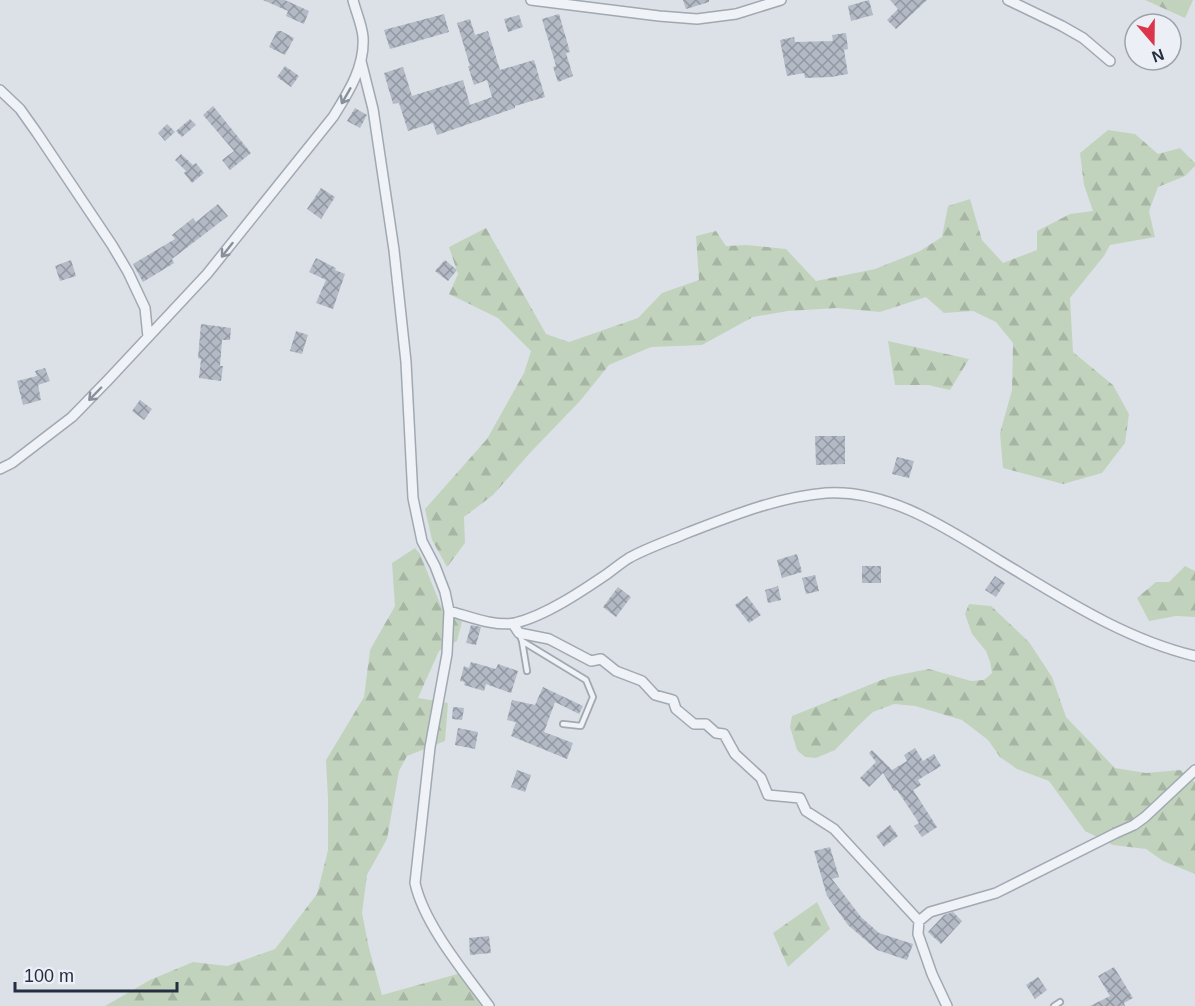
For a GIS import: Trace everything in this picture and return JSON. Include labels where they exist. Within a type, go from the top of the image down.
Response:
[{"type":"street","points":[[353,0],[363,36],[362,61],[373,109],[394,250],[406,362],[413,498],[422,541],[441,584],[449,611],[447,654],[430,747],[415,884],[426,914],[489,1006]]},
{"type":"street","points":[[531,0],[697,19],[736,14],[782,0]]},
{"type":"street","points":[[1008,0],[1083,38],[1110,61]]},
{"type":"street","points":[[0,469],[12,463],[72,417],[207,274],[333,117],[348,92],[362,61]]},
{"type":"street","points":[[0,90],[20,109],[37,133],[128,272],[145,308],[148,337]]},
{"type":"street","points":[[449,611],[486,622],[513,624],[552,608],[629,558],[705,526],[790,498],[827,493],[853,494],[911,510],[945,527],[1111,625],[1150,643],[1195,656]]},
{"type":"street","points":[[513,624],[520,637],[549,639],[591,661],[601,659],[616,671],[642,681],[655,695],[673,700],[676,709],[694,724],[706,724],[716,733],[724,735],[735,754],[761,778],[768,795],[800,798],[806,810],[834,829],[919,921]]},
{"type":"street","points":[[947,1006],[918,933],[919,921],[930,912],[996,893],[1134,825],[1195,770]]},
{"type":"lane","points":[[520,637],[527,671]]},
{"type":"lane","points":[[520,637],[586,680],[593,697],[581,726],[563,724]]},
{"type":"lane","points":[[1054,1006],[1059,1002]]},
{"type":"green space","points":[[1145,0],[1193,0],[1185,18],[1183,12],[1172,12]]},
{"type":"green space","points":[[1108,130],[1135,134],[1158,154],[1180,148],[1195,163],[1195,166],[1185,176],[1158,187],[1149,211],[1155,237],[1110,245],[1104,256],[1070,298],[1073,352],[1113,385],[1129,414],[1125,443],[1102,473],[1063,484],[1003,468],[1000,433],[1012,390],[1013,343],[996,322],[973,311],[944,313],[926,297],[880,312],[837,308],[788,311],[753,317],[702,345],[651,347],[609,365],[580,401],[493,495],[464,517],[465,543],[447,567],[432,540],[425,509],[487,439],[524,373],[531,351],[498,318],[449,294],[458,274],[449,247],[486,228],[546,334],[569,342],[638,318],[662,293],[699,280],[696,236],[716,231],[726,246],[747,245],[786,249],[816,281],[875,269],[920,251],[942,237],[948,206],[970,199],[982,240],[1003,263],[1037,250],[1037,231],[1070,214],[1093,211],[1084,185],[1080,153]]},
{"type":"green space","points":[[888,341],[969,359],[950,390],[928,385],[895,385]]},
{"type":"green space","points":[[415,548],[420,554],[441,606],[462,622],[457,641],[439,651],[418,698],[448,703],[445,741],[407,756],[399,771],[387,839],[367,875],[362,913],[382,995],[461,973],[481,1006],[105,1006],[150,980],[193,962],[227,966],[275,949],[317,894],[328,850],[326,760],[364,697],[370,650],[395,606],[392,563]]},
{"type":"green space","points":[[1185,566],[1195,571],[1195,617],[1176,616],[1149,621],[1137,598],[1156,582],[1169,582]]},
{"type":"green space","points":[[969,604],[991,606],[1029,642],[1052,677],[1066,717],[1115,768],[1146,773],[1180,770],[1195,782],[1195,874],[1163,861],[1146,849],[1113,845],[1085,831],[1049,781],[1017,769],[1000,757],[988,740],[962,720],[915,706],[894,704],[873,712],[835,750],[816,758],[805,757],[797,750],[790,727],[792,716],[889,677],[929,669],[971,681],[984,680],[992,673],[990,662],[986,651],[972,634],[965,614]]},
{"type":"green space","points":[[817,902],[830,929],[788,967],[773,933]]},
{"type":"building","points":[[263,0],[285,0],[309,11],[304,24],[286,16],[288,11]]},
{"type":"building","points":[[683,0],[709,0],[709,2],[686,9]]},
{"type":"building","points":[[869,0],[873,15],[851,21],[848,6]]},
{"type":"building","points":[[890,0],[927,0],[896,29],[887,20],[898,9]]},
{"type":"building","points":[[444,14],[449,32],[390,49],[384,30]]},
{"type":"building","points":[[559,14],[570,52],[566,53],[573,76],[558,82],[553,67],[556,66],[542,19]]},
{"type":"building","points":[[519,15],[523,27],[508,32],[504,19]]},
{"type":"building","points":[[470,19],[475,35],[488,31],[500,70],[534,60],[545,97],[437,135],[433,123],[408,131],[399,103],[393,104],[384,73],[403,67],[412,96],[463,80],[470,105],[492,97],[487,80],[474,85],[468,66],[470,66],[457,23]]},
{"type":"building","points":[[277,31],[294,38],[285,55],[269,47]]},
{"type":"building","points":[[846,33],[848,49],[844,50],[848,74],[805,78],[804,73],[787,76],[780,40],[794,37],[795,42],[833,41],[832,35]]},
{"type":"building","points":[[285,66],[299,76],[291,87],[277,77]]},
{"type":"building","points":[[213,106],[251,153],[230,170],[222,160],[234,151],[203,115]]},
{"type":"building","points":[[355,108],[367,115],[360,128],[347,121]]},
{"type":"building","points":[[190,119],[196,125],[182,137],[176,131]]},
{"type":"building","points":[[167,124],[175,132],[165,141],[158,133]]},
{"type":"building","points":[[181,154],[193,165],[196,163],[204,173],[192,183],[184,173],[186,171],[175,160]]},
{"type":"building","points":[[321,188],[335,197],[321,219],[307,209]]},
{"type":"building","points":[[218,204],[228,216],[172,259],[174,263],[143,282],[133,264],[175,239],[172,235],[193,218],[196,222]]},
{"type":"building","points":[[316,258],[345,274],[333,309],[316,303],[326,280],[309,272]]},
{"type":"building","points":[[71,260],[76,276],[60,281],[55,266]]},
{"type":"building","points":[[445,260],[457,270],[448,281],[435,271]]},
{"type":"building","points":[[201,324],[231,328],[230,340],[222,340],[221,381],[199,378]]},
{"type":"building","points":[[296,331],[308,335],[302,354],[290,351]]},
{"type":"building","points":[[45,368],[50,381],[38,385],[41,400],[23,405],[17,381],[37,376],[35,371]]},
{"type":"building","points":[[140,400],[152,409],[144,420],[132,411]]},
{"type":"building","points":[[815,436],[845,436],[845,464],[816,465]]},
{"type":"building","points":[[897,457],[914,461],[909,478],[892,474]]},
{"type":"building","points":[[797,554],[802,572],[782,578],[777,560]]},
{"type":"building","points":[[862,566],[881,566],[881,583],[862,583]]},
{"type":"building","points":[[815,575],[819,591],[806,594],[802,578]]},
{"type":"building","points":[[995,576],[1005,583],[996,597],[985,590]]},
{"type":"building","points":[[778,586],[781,600],[768,603],[765,590]]},
{"type":"building","points":[[618,587],[631,597],[616,617],[603,607]]},
{"type":"building","points":[[747,596],[761,615],[749,623],[735,605]]},
{"type":"building","points":[[471,625],[481,627],[476,645],[466,643]]},
{"type":"building","points":[[471,662],[496,669],[498,664],[518,671],[511,693],[486,684],[484,691],[464,685],[465,682],[460,681],[464,666],[469,668]]},
{"type":"building","points":[[543,687],[583,706],[579,714],[555,702],[544,732],[573,743],[567,759],[511,736],[516,722],[507,720],[512,700],[535,705]]},
{"type":"building","points":[[453,707],[464,708],[462,720],[452,719]]},
{"type":"building","points":[[458,728],[478,732],[475,749],[455,745]]},
{"type":"building","points":[[915,748],[923,761],[934,754],[941,766],[918,780],[921,785],[913,790],[937,827],[922,837],[914,826],[919,823],[883,773],[869,787],[860,778],[876,762],[869,753],[872,750],[892,770],[907,761],[904,755]]},
{"type":"building","points":[[517,770],[531,775],[525,792],[511,787]]},
{"type":"building","points":[[890,825],[898,836],[884,847],[876,836]]},
{"type":"building","points":[[830,847],[839,877],[832,879],[861,917],[879,933],[913,944],[907,960],[877,950],[848,925],[827,896],[814,851]]},
{"type":"building","points":[[953,912],[962,921],[941,944],[928,932],[944,915]]},
{"type":"building","points":[[489,936],[491,953],[470,955],[469,938]]},
{"type":"building","points":[[1114,967],[1133,998],[1124,1003],[1125,1006],[1090,1006],[1110,996],[1098,976]]},
{"type":"building","points":[[1038,977],[1047,990],[1035,999],[1026,985]]}]
